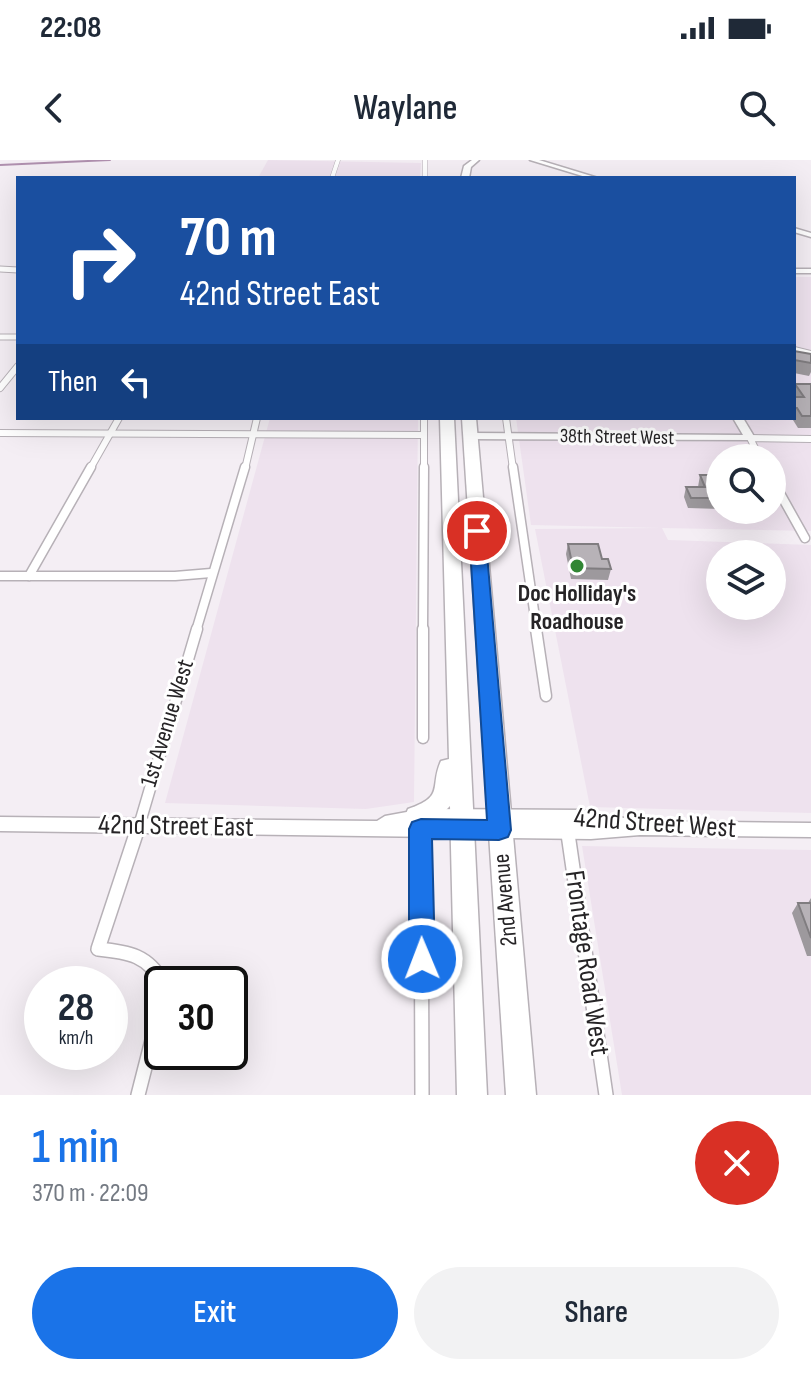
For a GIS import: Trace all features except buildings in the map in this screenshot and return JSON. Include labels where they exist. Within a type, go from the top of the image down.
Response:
[{"type":"highway","points":[[466,176],[468,166],[476,160]]},
{"type":"highway","name":"2nd Avenue","points":[[447,420],[472,1095]]},
{"type":"highway","name":"2nd Avenue","points":[[466,424],[521,1095]]},
{"type":"highway","points":[[418,823],[441,803],[450,786],[448,678],[455,633]]},
{"type":"street","points":[[531,161],[588,176]]},
{"type":"street","points":[[0,388],[16,368]]},
{"type":"street","points":[[29,576],[118,420]]},
{"type":"street","name":"1st Avenue West","points":[[156,966],[138,954],[98,949],[118,895],[257,420]]},
{"type":"street","points":[[423,738],[424,420]]},
{"type":"street","points":[[506,420],[546,696]]},
{"type":"street","points":[[739,420],[753,444]]},
{"type":"street","name":"38th Street West","points":[[466,424],[509,436],[811,439]]},
{"type":"street","points":[[0,433],[424,435]]},
{"type":"street","points":[[786,504],[805,538]]},
{"type":"street","points":[[0,576],[175,576],[211,573]]},
{"type":"street","name":"42nd Street West","points":[[499,823],[596,818],[640,828],[811,830]]},
{"type":"street","points":[[418,823],[422,1095]]},
{"type":"street","name":"42nd Street East","points":[[0,824],[353,828],[418,823],[499,823]]},
{"type":"street","points":[[499,823],[568,831],[640,828]]},
{"type":"street","name":"Frontage Road West","points":[[568,831],[606,1095]]},
{"type":"street","points":[[138,1095],[144,1070]]},
{"type":"shaded area","points":[[268,160],[421,163],[420,176],[259,176]]},
{"type":"shaded area","points":[[796,277],[811,277],[811,531],[662,528],[668,540],[706,541],[706,620],[786,620],[786,544],[811,545],[811,813],[590,807],[535,529],[661,528],[531,525],[516,420],[796,420]]},
{"type":"shaded area","points":[[269,420],[418,420],[414,802],[366,809],[165,803]]},
{"type":"shaded area","points":[[582,846],[811,850],[811,1095],[622,1095]]},
{"type":"waterway","points":[[0,165],[110,160]]},
{"type":"place","name":"Doc Holliday's Roadhouse","points":[[577,566]]},
{"type":"route","points":[[422,959],[421,829],[499,830],[477,531]]}]
